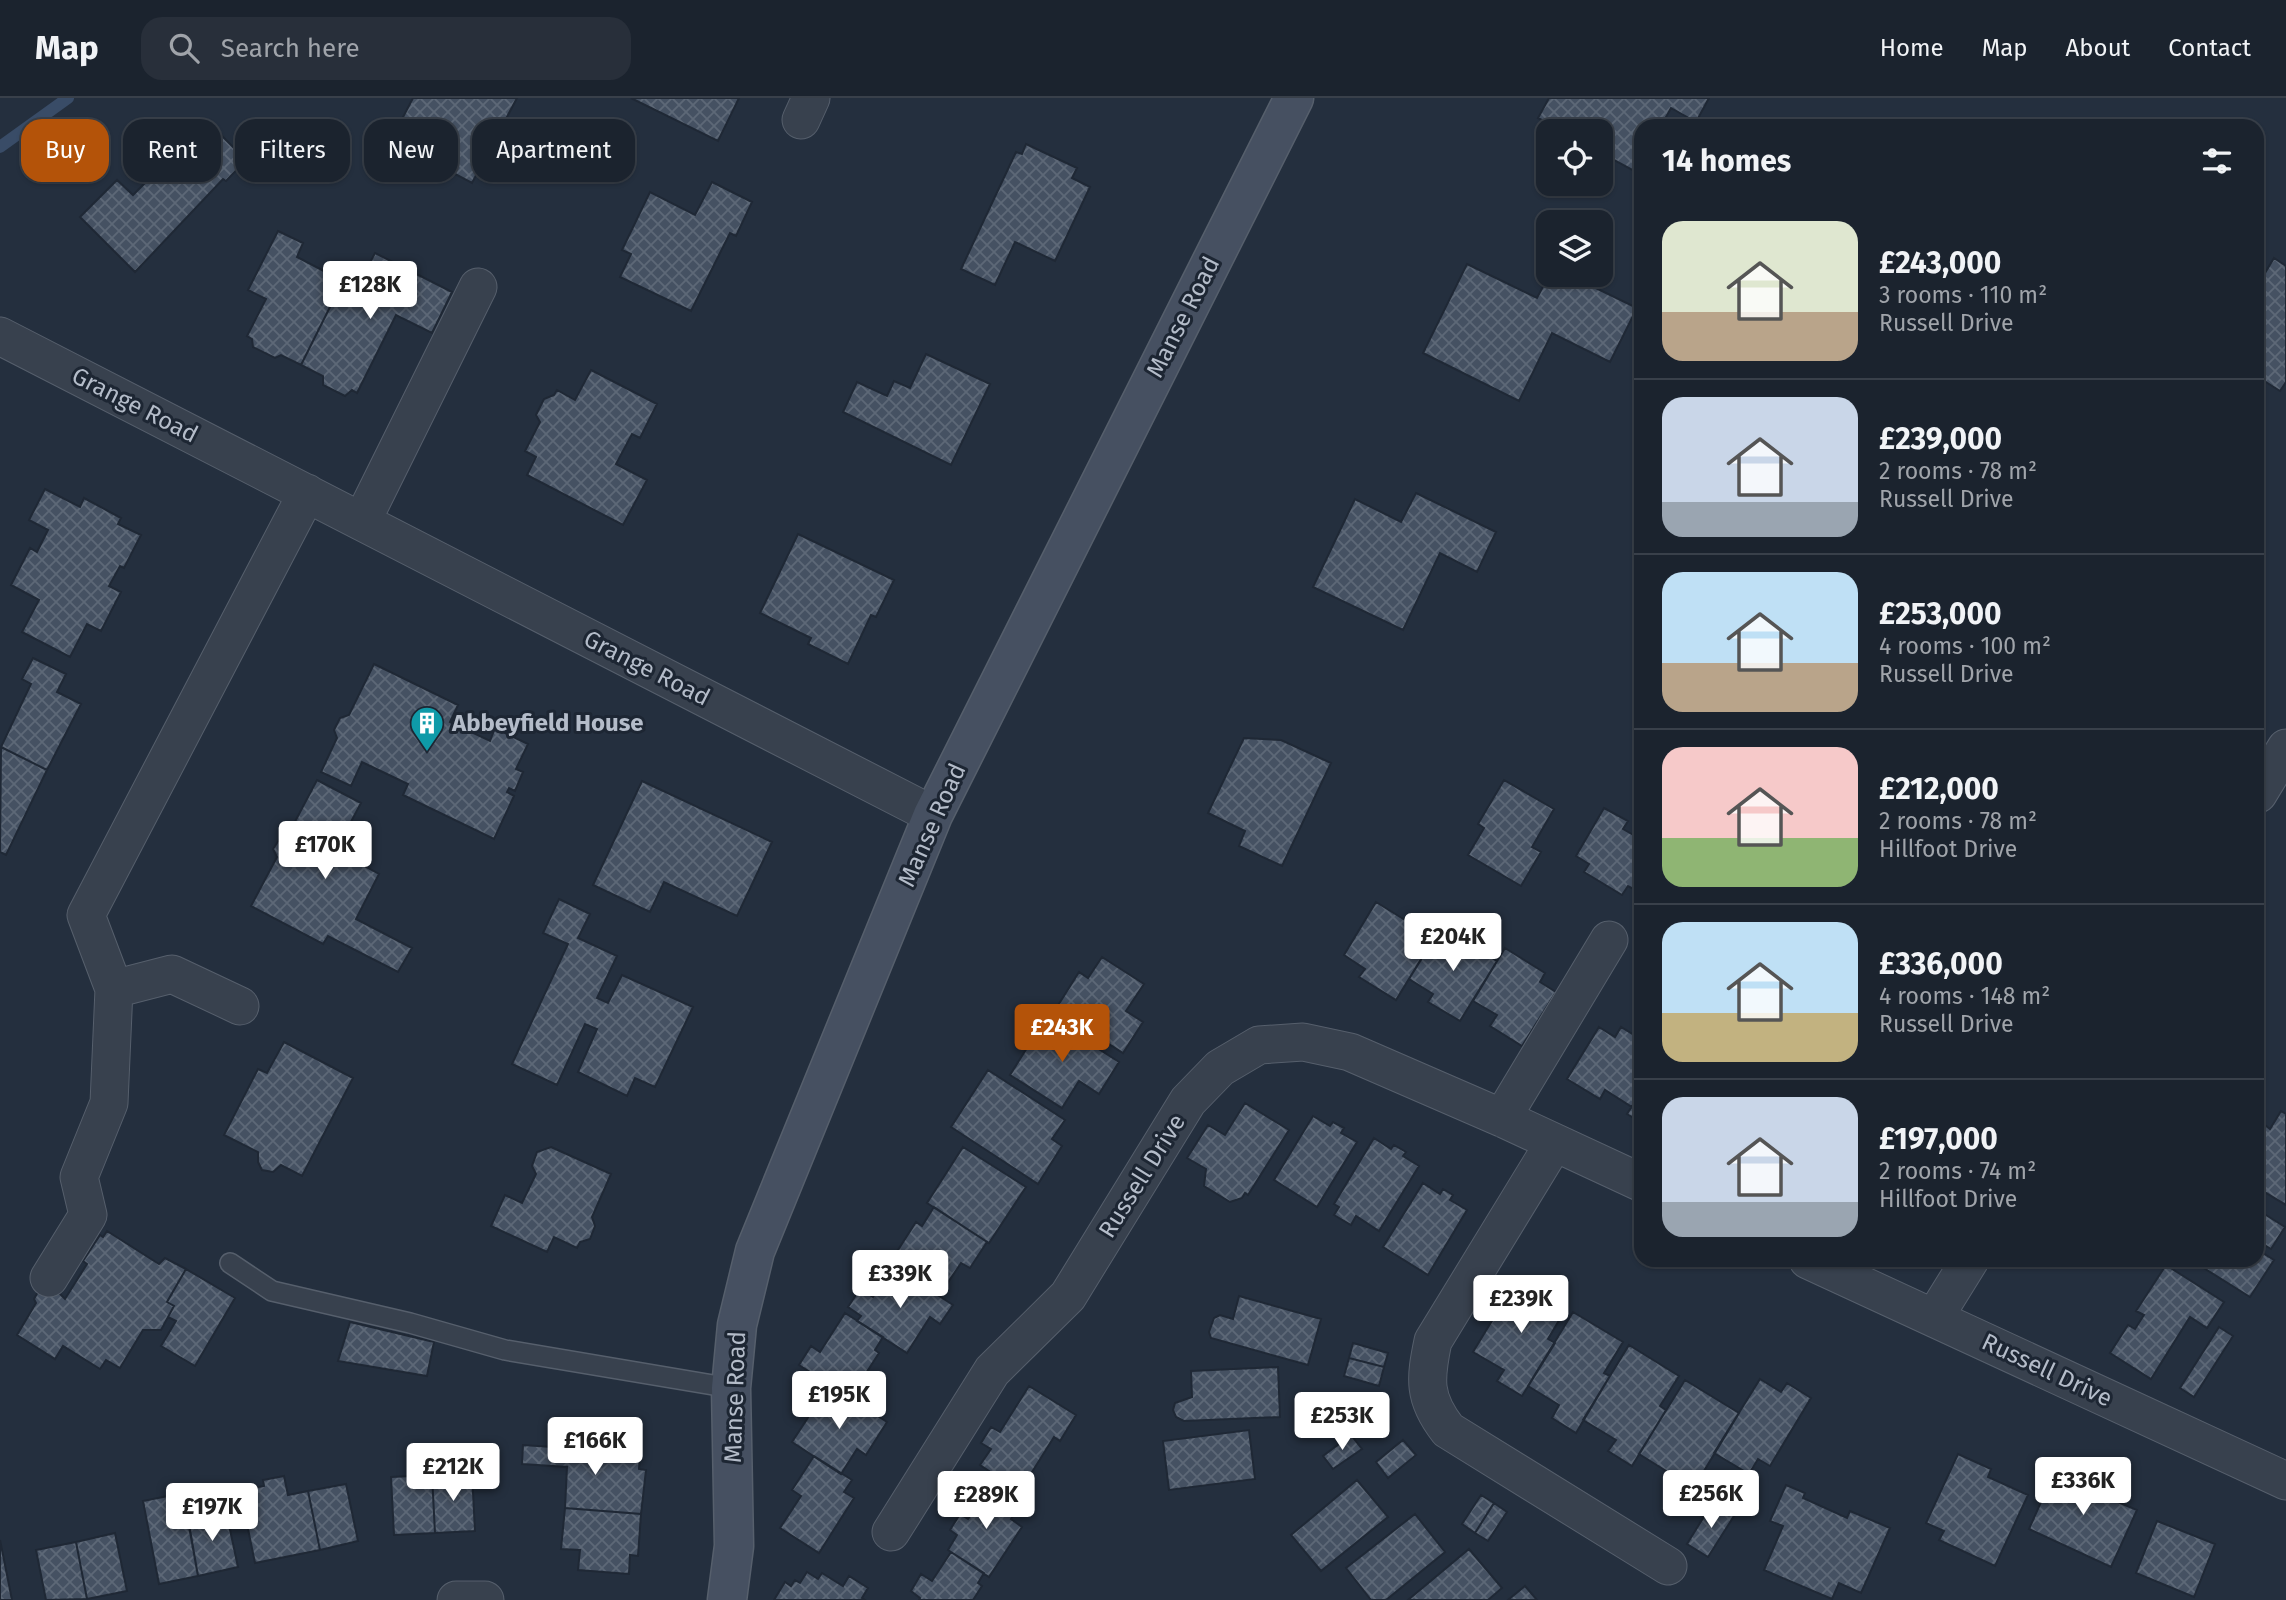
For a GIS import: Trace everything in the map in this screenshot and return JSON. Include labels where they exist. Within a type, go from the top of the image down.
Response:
[{"type":"street","name":"Manse Road","points":[[727,1600],[734,1546],[731,1388],[737,1325],[755,1251],[933,815],[1294,98]]},
{"type":"street","points":[[362,521],[478,287]]},
{"type":"street","name":"Grange Road","points":[[0,336],[933,815]]},
{"type":"street","points":[[49,1278],[88,1215],[79,1177],[108,1103],[114,989],[86,915],[307,493]]},
{"type":"street","points":[[2264,784],[2286,748]]},
{"type":"street","points":[[1502,1118],[1609,940]]},
{"type":"street","points":[[114,989],[172,974],[240,1006]]},
{"type":"street","name":"Russell Drive","points":[[891,1532],[992,1371],[1068,1296],[1188,1101],[1220,1068],[1259,1045],[1303,1042],[1350,1052],[1634,1179]]},
{"type":"street","points":[[1555,1143],[1433,1340],[1426,1374],[1432,1409],[1448,1430],[1668,1566]]},
{"type":"street","name":"Russell Drive","points":[[1823,1267],[2286,1481]]},
{"type":"street","points":[[1934,1318],[1966,1267]]},
{"type":"street","points":[[456,1600],[485,1600]]},
{"type":"lane","points":[[230,1263],[272,1291],[410,1323],[505,1350],[731,1388]]},
{"type":"building","points":[[413,98],[517,98],[506,119],[472,119],[472,183],[458,176],[458,119],[402,119]]},
{"type":"building","points":[[631,98],[739,98],[718,141]]},
{"type":"building","points":[[1549,98],[1709,98],[1698,119],[1691,119],[1671,108],[1665,119],[1634,119],[1634,171],[1613,160],[1613,119],[1540,119]]},
{"type":"building","points":[[221,135],[235,149],[235,172],[226,181],[221,181]]},
{"type":"building","points":[[1026,144],[1077,168],[1072,178],[1090,187],[1055,261],[1015,242],[995,285],[961,269],[1016,152],[1022,154]]},
{"type":"building","points":[[117,180],[133,195],[146,182],[220,182],[135,272],[80,217]]},
{"type":"building","points":[[712,182],[752,202],[736,236],[730,233],[691,311],[620,277],[631,254],[622,250],[650,192],[695,215]]},
{"type":"building","points":[[278,231],[303,243],[297,257],[343,281],[301,365],[281,355],[275,358],[253,347],[252,339],[247,336],[266,299],[248,290]]},
{"type":"building","points":[[375,253],[452,292],[432,333],[396,315],[357,393],[352,390],[345,396],[323,385],[323,376],[301,365],[343,281],[357,288]]},
{"type":"building","points":[[2274,258],[2286,266],[2286,382],[2280,391],[2264,381],[2264,275]]},
{"type":"building","points":[[1467,264],[1537,298],[1543,287],[1594,287],[1634,307],[1634,314],[1610,362],[1552,333],[1519,401],[1423,353]]},
{"type":"building","points":[[926,354],[990,384],[951,465],[843,412],[857,382],[887,396],[894,381],[910,388]]},
{"type":"building","points":[[591,370],[657,404],[640,438],[632,434],[616,464],[647,480],[623,525],[527,475],[536,457],[525,451],[540,422],[536,415],[544,399],[554,395],[557,390],[575,400]]},
{"type":"building","points":[[45,489],[80,507],[84,498],[121,518],[118,524],[141,535],[124,568],[120,566],[109,586],[121,592],[101,631],[87,624],[70,657],[22,632],[39,600],[11,585],[30,548],[37,552],[48,530],[29,520]]},
{"type":"building","points":[[1416,493],[1496,532],[1477,572],[1440,553],[1403,630],[1313,587],[1355,499],[1401,522]]},
{"type":"building","points":[[798,534],[894,580],[876,617],[871,615],[848,664],[808,644],[811,638],[760,613]]},
{"type":"building","points":[[33,658],[66,674],[57,692],[81,704],[47,770],[1,747],[31,684],[22,679]]},
{"type":"building","name":"Abbeyfield House","points":[[374,664],[458,705],[450,722],[490,741],[495,728],[528,744],[516,769],[523,772],[515,791],[509,788],[507,792],[514,796],[494,839],[403,795],[408,784],[362,762],[351,786],[321,772],[337,738],[334,730],[340,718],[349,715]]},
{"type":"building","points":[[1244,738],[1281,740],[1331,763],[1282,866],[1239,846],[1245,831],[1208,813]]},
{"type":"building","points":[[1,747],[47,770],[6,855],[0,852]]},
{"type":"building","points":[[317,780],[361,803],[338,846],[363,859],[361,864],[379,874],[356,919],[412,948],[398,972],[328,936],[323,944],[251,906],[277,857],[273,849],[281,837],[289,833]]},
{"type":"building","points":[[1504,780],[1554,809],[1532,847],[1541,852],[1521,886],[1468,855],[1484,828],[1478,824]]},
{"type":"building","points":[[642,781],[772,842],[737,916],[664,882],[650,912],[593,885]]},
{"type":"building","points":[[1604,808],[1628,821],[1623,829],[1634,835],[1634,889],[1628,886],[1622,895],[1584,872],[1589,864],[1576,856]]},
{"type":"building","points":[[559,899],[590,914],[578,938],[617,956],[597,998],[608,1003],[622,975],[693,1007],[655,1087],[635,1078],[627,1096],[578,1072],[597,1029],[585,1024],[557,1085],[512,1064],[568,944],[543,933]]},
{"type":"building","points":[[1376,902],[1434,938],[1396,1000],[1359,977],[1365,969],[1344,955]]},
{"type":"building","points":[[1442,926],[1497,961],[1460,1021],[1428,1002],[1433,994],[1409,979]]},
{"type":"building","points":[[1505,948],[1545,973],[1540,982],[1556,992],[1522,1046],[1490,1026],[1497,1015],[1473,1001]]},
{"type":"building","points":[[1102,957],[1144,984],[1126,1011],[1143,1022],[1123,1053],[1064,1015],[1066,1013],[1057,1007],[1079,972],[1088,978]]},
{"type":"building","points":[[1047,1016],[1119,1062],[1099,1094],[1079,1081],[1062,1108],[1010,1075]]},
{"type":"building","points":[[1599,1027],[1615,1037],[1621,1027],[1634,1035],[1632,1107],[1605,1090],[1600,1099],[1567,1079]]},
{"type":"building","points":[[284,1042],[353,1078],[302,1176],[281,1165],[273,1172],[262,1170],[258,1162],[258,1152],[224,1135],[258,1069],[267,1073]]},
{"type":"building","points":[[988,1070],[1065,1120],[1052,1139],[1062,1146],[1038,1184],[951,1127]]},
{"type":"building","points":[[1245,1103],[1289,1130],[1248,1195],[1245,1193],[1242,1198],[1230,1202],[1204,1186],[1206,1169],[1187,1158],[1208,1125],[1225,1135]]},
{"type":"building","points":[[1634,1103],[1634,1118],[1627,1114]]},
{"type":"building","points":[[2281,1111],[2286,1114],[2286,1205],[2264,1192],[2264,1127],[2270,1129]]},
{"type":"building","points":[[1313,1116],[1330,1126],[1333,1122],[1344,1128],[1341,1133],[1357,1142],[1317,1207],[1274,1180]]},
{"type":"building","points":[[1374,1138],[1391,1149],[1394,1145],[1406,1152],[1403,1156],[1419,1166],[1379,1231],[1356,1216],[1351,1225],[1334,1215],[1339,1207],[1334,1204]]},
{"type":"building","points":[[551,1147],[611,1174],[592,1217],[595,1226],[590,1239],[580,1242],[577,1248],[554,1237],[547,1252],[491,1226],[505,1195],[522,1203],[536,1174],[532,1166],[537,1152]]},
{"type":"building","points":[[963,1147],[1026,1187],[989,1243],[927,1203]]},
{"type":"building","points":[[1423,1183],[1440,1194],[1443,1189],[1453,1195],[1450,1200],[1467,1210],[1428,1275],[1383,1247]]},
{"type":"building","points":[[934,1207],[987,1242],[970,1268],[961,1263],[939,1296],[889,1264],[916,1222],[922,1226]]},
{"type":"building","points":[[2264,1214],[2285,1227],[2271,1249],[2264,1245]]},
{"type":"building","points":[[107,1231],[159,1264],[165,1258],[186,1269],[167,1302],[174,1306],[161,1330],[143,1330],[120,1368],[106,1360],[100,1369],[63,1346],[55,1359],[17,1335],[36,1303],[34,1299],[39,1290],[55,1289],[65,1299],[87,1264],[83,1261],[100,1235],[103,1237]]},
{"type":"building","points":[[2264,1254],[2274,1260],[2250,1297],[2202,1267],[2264,1267]]},
{"type":"building","points":[[2165,1267],[2169,1267],[2224,1302],[2207,1328],[2190,1317],[2151,1379],[2110,1353],[2128,1325],[2135,1329],[2144,1315],[2136,1311]]},
{"type":"building","points":[[186,1269],[235,1298],[195,1366],[161,1346],[176,1321],[168,1317],[174,1306],[167,1302]]},
{"type":"building","points":[[899,1270],[953,1305],[940,1324],[930,1317],[907,1353],[857,1321],[861,1316],[848,1307],[860,1289],[873,1297],[885,1279],[890,1282]]},
{"type":"building","points":[[1518,1278],[1567,1307],[1548,1339],[1555,1343],[1522,1396],[1497,1381],[1504,1370],[1473,1352]]},
{"type":"building","points":[[1239,1296],[1321,1319],[1308,1365],[1211,1338],[1209,1332],[1214,1318],[1220,1315],[1233,1319]]},
{"type":"building","points":[[1573,1312],[1623,1342],[1604,1373],[1610,1376],[1576,1433],[1552,1418],[1559,1405],[1528,1386]]},
{"type":"building","points":[[845,1313],[883,1337],[875,1350],[879,1353],[850,1398],[799,1365],[811,1346],[820,1352]]},
{"type":"building","points":[[350,1322],[434,1342],[427,1376],[338,1361]]},
{"type":"building","points":[[2219,1327],[2233,1336],[2194,1397],[2180,1388]]},
{"type":"building","points":[[1353,1343],[1388,1353],[1384,1367],[1349,1358]]},
{"type":"building","points":[[1629,1345],[1679,1376],[1660,1406],[1666,1410],[1632,1466],[1608,1451],[1616,1440],[1583,1420]]},
{"type":"building","points":[[1349,1358],[1384,1367],[1379,1386],[1344,1376]]},
{"type":"building","points":[[1278,1367],[1280,1417],[1184,1421],[1176,1417],[1173,1410],[1175,1403],[1192,1397],[1191,1371]]},
{"type":"building","points":[[1760,1379],[1781,1392],[1787,1383],[1811,1398],[1770,1466],[1758,1459],[1749,1474],[1714,1453]]},
{"type":"building","points":[[1685,1380],[1739,1413],[1687,1499],[1665,1485],[1671,1474],[1639,1454]]},
{"type":"building","points":[[1029,1386],[1076,1415],[1060,1441],[1054,1437],[1022,1488],[1028,1491],[1019,1507],[981,1482],[989,1471],[980,1465],[991,1449],[981,1443],[991,1427],[1000,1432]]},
{"type":"building","points":[[836,1389],[887,1422],[866,1455],[857,1449],[841,1474],[792,1442],[821,1398],[827,1403]]},
{"type":"building","points":[[1249,1430],[1255,1479],[1169,1490],[1163,1441]]},
{"type":"building","points":[[1351,1435],[1362,1449],[1333,1469],[1323,1456]]},
{"type":"building","points":[[1403,1440],[1416,1455],[1388,1478],[1376,1462]]},
{"type":"building","points":[[523,1445],[640,1453],[639,1469],[646,1470],[641,1514],[565,1508],[567,1467],[522,1464]]},
{"type":"building","points":[[1958,1454],[1991,1469],[1988,1477],[2028,1495],[1995,1566],[1939,1540],[1944,1531],[1926,1523]]},
{"type":"building","points":[[814,1456],[852,1480],[844,1492],[854,1498],[819,1553],[780,1528],[801,1496],[792,1490]]},
{"type":"building","points":[[2057,1466],[2111,1491],[2108,1498],[2137,1510],[2111,1567],[2029,1529]]},
{"type":"building","points":[[472,1473],[475,1531],[435,1533],[432,1475]]},
{"type":"building","points":[[432,1475],[435,1533],[394,1535],[391,1477]]},
{"type":"building","points":[[284,1476],[288,1495],[308,1491],[320,1550],[255,1563],[240,1490],[264,1486],[263,1480]]},
{"type":"building","points":[[1357,1480],[1388,1517],[1321,1571],[1291,1535]]},
{"type":"building","points":[[981,1482],[1019,1507],[1011,1519],[1022,1527],[989,1577],[948,1550],[957,1535],[950,1530],[960,1514],[968,1519],[979,1504],[970,1498]]},
{"type":"building","points":[[346,1484],[358,1541],[320,1550],[308,1491]]},
{"type":"building","points":[[1786,1485],[1805,1493],[1803,1498],[1847,1518],[1850,1511],[1890,1528],[1861,1593],[1839,1583],[1832,1599],[1764,1570],[1783,1526],[1770,1521]]},
{"type":"building","points":[[183,1493],[198,1576],[159,1584],[143,1501]]},
{"type":"building","points":[[1481,1495],[1494,1503],[1475,1533],[1462,1524]]},
{"type":"building","points":[[1713,1502],[1734,1516],[1708,1557],[1687,1544]]},
{"type":"building","points":[[1494,1503],[1507,1512],[1488,1541],[1475,1533]]},
{"type":"building","points":[[565,1508],[641,1514],[638,1556],[630,1555],[629,1574],[578,1570],[580,1550],[561,1549]]},
{"type":"building","points":[[226,1511],[238,1567],[198,1576],[188,1518]]},
{"type":"building","points":[[1415,1514],[1445,1552],[1386,1600],[1371,1600],[1346,1568]]},
{"type":"building","points":[[2157,1521],[2215,1544],[2194,1597],[2136,1573]]},
{"type":"building","points":[[115,1533],[127,1591],[87,1599],[76,1542]]},
{"type":"building","points":[[0,1540],[12,1600],[0,1600]]},
{"type":"building","points":[[76,1542],[87,1599],[46,1600],[36,1550]]},
{"type":"building","points":[[1469,1549],[1502,1588],[1488,1600],[1408,1600]]},
{"type":"building","points":[[951,1552],[984,1573],[978,1583],[982,1586],[973,1600],[919,1600],[911,1591],[921,1574],[932,1581]]},
{"type":"building","points":[[807,1572],[818,1579],[822,1573],[843,1586],[849,1576],[868,1588],[862,1598],[865,1600],[774,1600],[785,1582],[791,1586],[795,1580],[800,1583]]},
{"type":"building","points":[[1525,1586],[1537,1600],[1508,1600]]},
{"type":"waterway","points":[[0,147],[68,98]]},
{"type":"place","name":"Abbeyfield House","points":[[427,753]]}]
